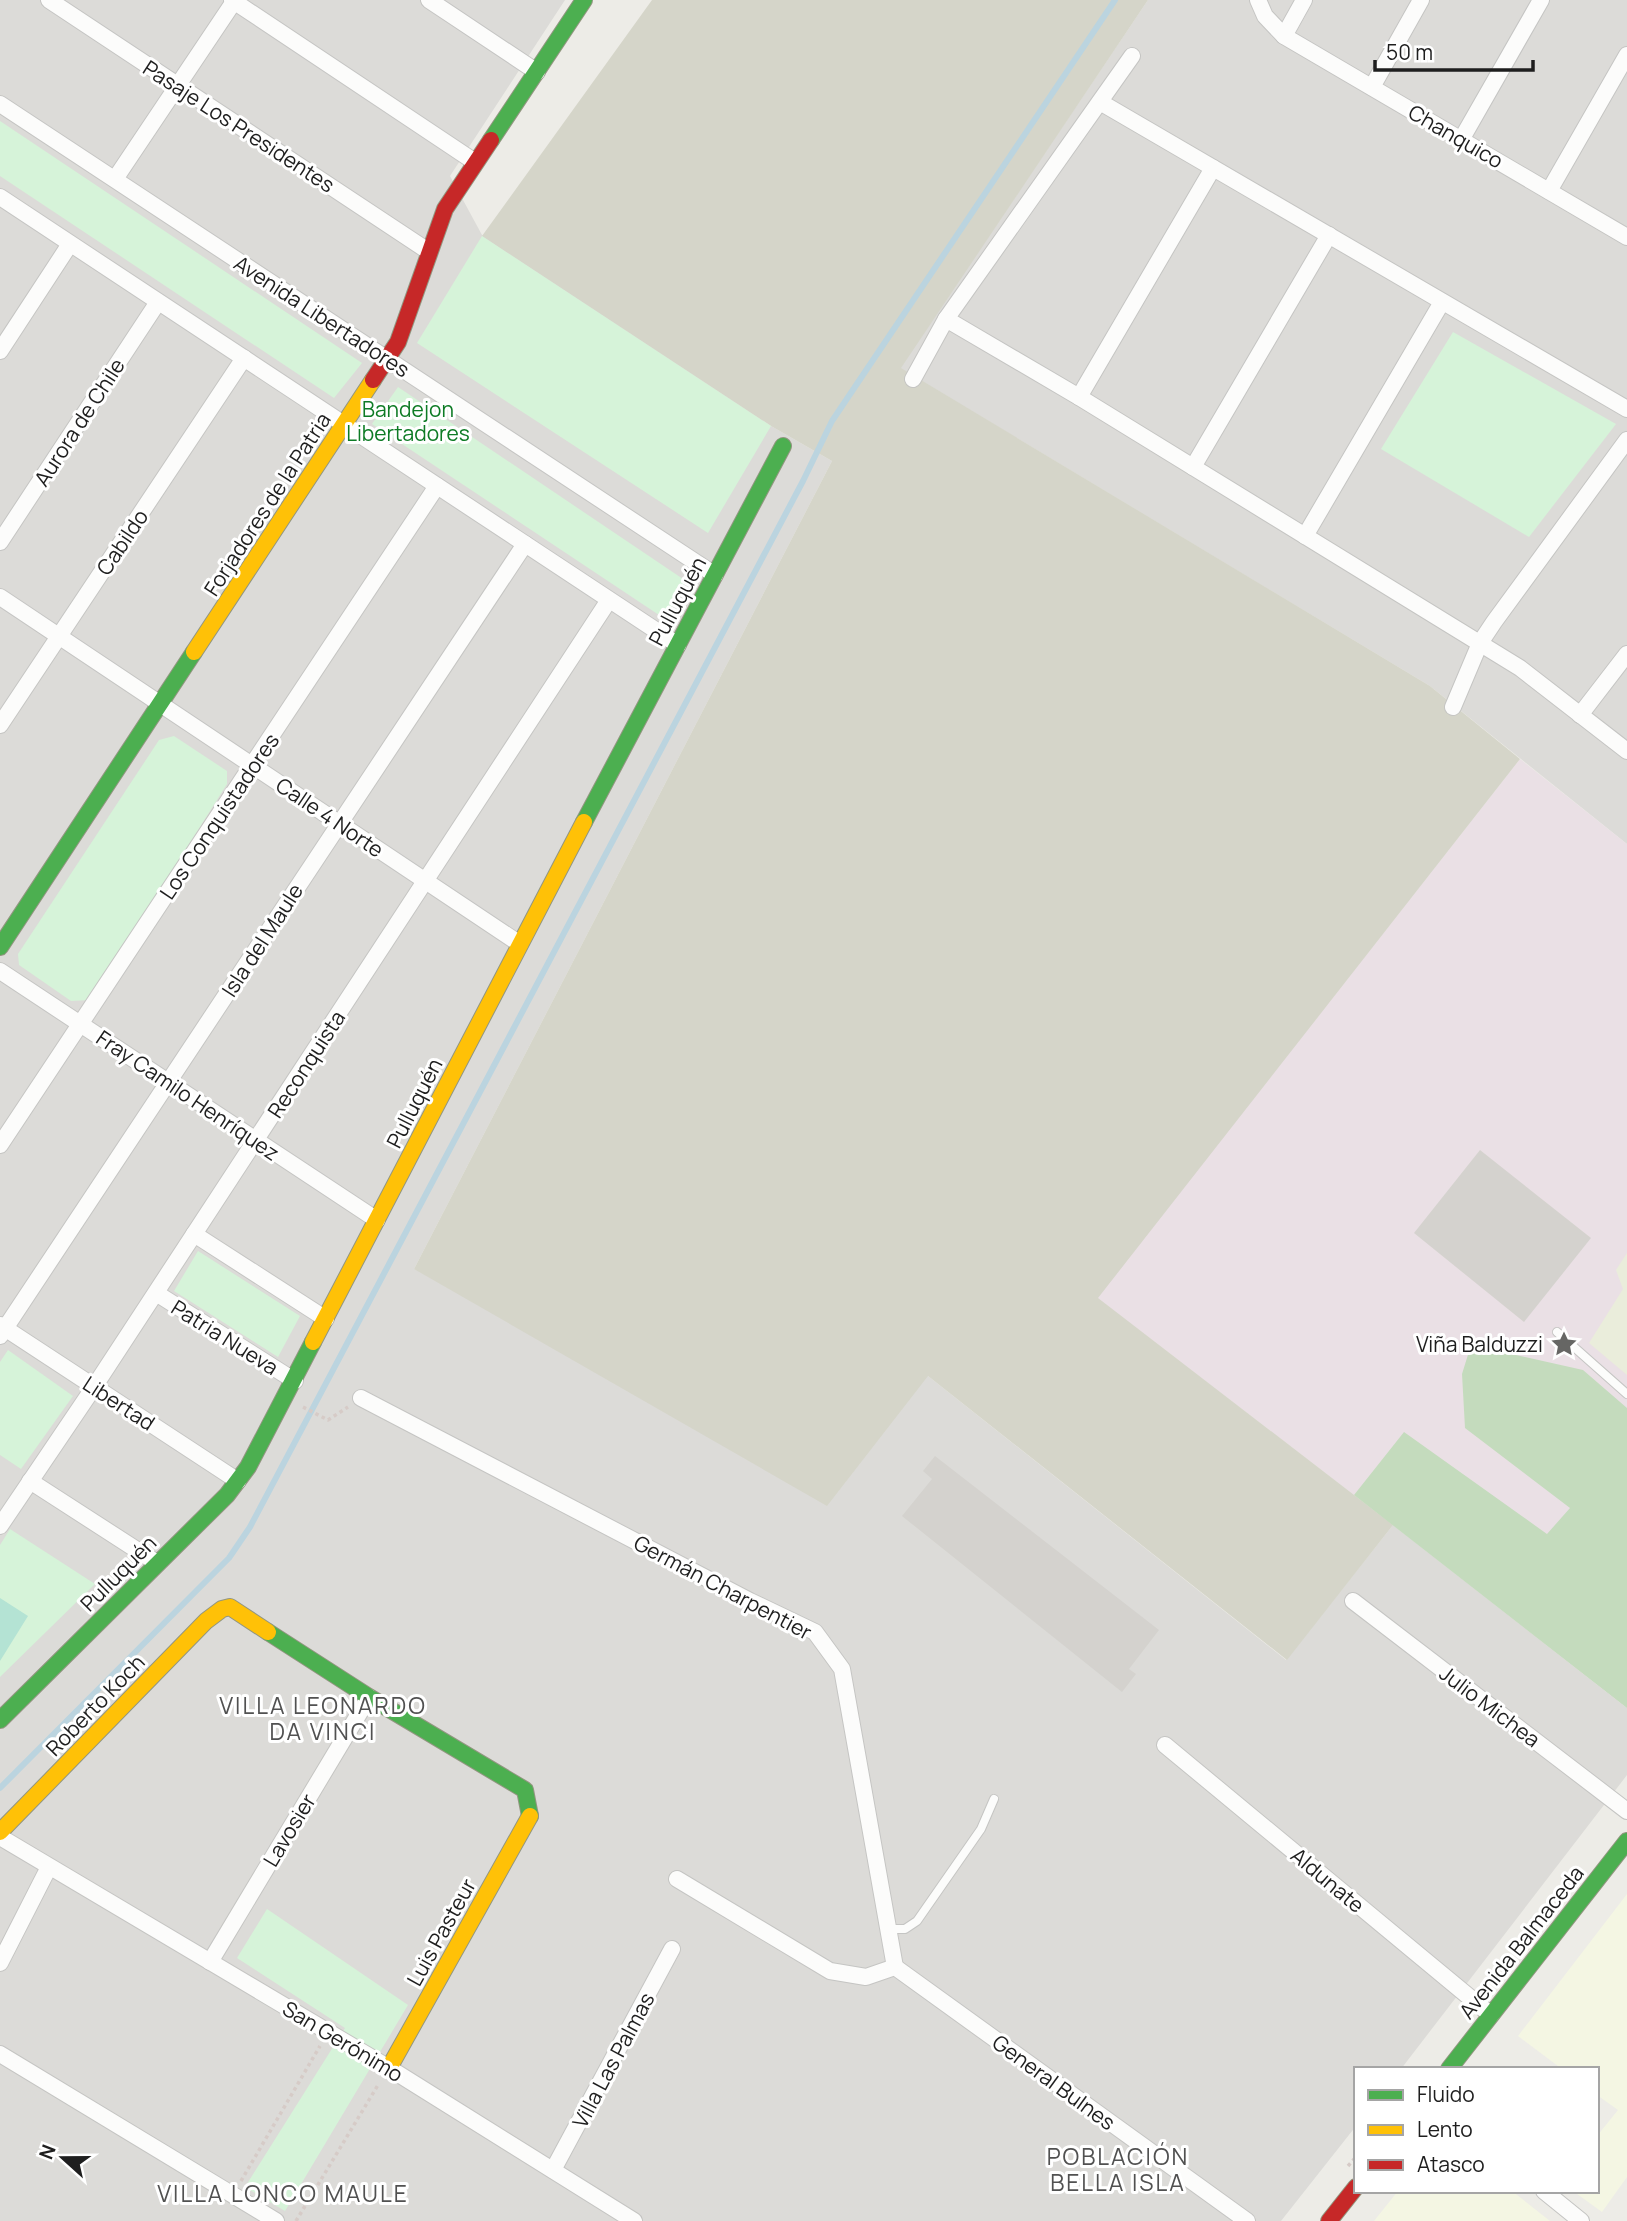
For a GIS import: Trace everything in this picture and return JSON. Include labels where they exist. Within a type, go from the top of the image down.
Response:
[{"type":"street","name":"Pasaje Los Presidentes","points":[[49,0],[428,251]]},
{"type":"street","points":[[115,179],[234,0],[475,162]]},
{"type":"street","points":[[429,0],[537,72]]},
{"type":"street","name":"Forjadores de la Patria","points":[[0,947],[387,360],[398,342],[444,209],[584,0]]},
{"type":"street","points":[[1258,0],[1265,16],[1284,36],[1304,0]]},
{"type":"street","points":[[1372,87],[1421,0]]},
{"type":"street","points":[[1461,140],[1541,0]]},
{"type":"street","name":"Chanquico","points":[[1284,36],[1627,237]]},
{"type":"street","points":[[1549,191],[1627,55]]},
{"type":"street","points":[[914,379],[946,320],[1132,56]]},
{"type":"street","points":[[1100,102],[1627,410]]},
{"type":"street","name":"Avenida Libertadores","points":[[0,104],[715,575]]},
{"type":"street","points":[[1079,397],[1213,168]]},
{"type":"street","points":[[0,197],[678,645]]},
{"type":"street","points":[[1193,467],[1329,236]]},
{"type":"street","points":[[0,351],[70,244]]},
{"type":"street","name":"Aurora de Chile","points":[[0,542],[158,302]]},
{"type":"street","points":[[1305,536],[1442,302]]},
{"type":"street","points":[[946,320],[1079,397],[1520,668],[1627,751]]},
{"type":"street","name":"Cabildo","points":[[0,725],[244,358]]},
{"type":"street","points":[[1453,707],[1480,643],[1627,440]]},
{"type":"street","name":"Pulluquén","points":[[0,1720],[238,1481],[258,1452],[520,944],[783,446]]},
{"type":"street","name":"Los Conquistadores","points":[[0,1145],[437,486]]},
{"type":"street","name":"Isla del Maule","points":[[2,1330],[524,544]]},
{"type":"street","name":"Calle 4 Norte","points":[[0,597],[520,944]]},
{"type":"street","name":"Reconquista","points":[[0,1526],[156,1293],[609,600]]},
{"type":"street","points":[[1580,715],[1627,654]]},
{"type":"street","name":"Fray Camilo Henríquez","points":[[0,971],[377,1220]]},
{"type":"street","points":[[194,1234],[326,1319]]},
{"type":"street","name":"Patria Nueva","points":[[156,1293],[295,1381]]},
{"type":"street","name":"Libertad","points":[[2,1330],[238,1481]]},
{"type":"street","name":"Germán Charpentier","points":[[361,1398],[750,1601],[815,1632],[842,1669],[895,1967]]},
{"type":"street","points":[[30,1481],[157,1563]]},
{"type":"street","name":"Julio Michea","points":[[1353,1601],[1627,1811]]},
{"type":"street","name":"Roberto Koch","points":[[0,1832],[197,1631],[222,1609],[230,1607],[369,1697]]},
{"type":"street","name":"Luis Pasteur","points":[[369,1697],[526,1790],[530,1816],[389,2068]]},
{"type":"street","name":"Lavosier","points":[[210,1962],[369,1697]]},
{"type":"street","name":"Aldunate","points":[[1165,1745],[1490,2015]]},
{"type":"street","name":"San Gerónimo","points":[[0,1837],[389,2068],[634,2221]]},
{"type":"street","name":"Avenida Balmaceda","points":[[1450,2067],[1627,1841]]},
{"type":"street","points":[[0,1964],[49,1867]]},
{"type":"street","points":[[677,1879],[830,1971],[866,1978],[895,1967]]},
{"type":"street","name":"Villa Las Palmas","points":[[553,2170],[672,1949]]},
{"type":"street","name":"General Bulnes","points":[[895,1967],[1247,2221]]},
{"type":"street","points":[[0,2054],[276,2221]]},
{"type":"street","points":[[1329,2221],[1354,2190]]},
{"type":"street","points":[[1546,2193],[1581,2221]]},
{"type":"street","points":[[601,2221],[610,2206]]},
{"type":"lane","points":[[1557,1332],[1627,1394]]},
{"type":"lane","points":[[888,1929],[905,1929],[917,1921],[981,1829],[994,1799]]},
{"type":"path","points":[[307,1409],[328,1420]]},
{"type":"path","points":[[233,2195],[328,2032]]},
{"type":"path","points":[[296,2221],[389,2068]]},
{"type":"shaded area","points":[[0,0],[565,0],[450,176],[482,235],[771,426],[832,461],[414,1269],[928,1376],[1286,1660],[1393,1525],[1627,1708],[1627,1775],[1403,2067],[1354,2067],[1354,2129],[1281,2221],[0,2221]]},
{"type":"shaded area","points":[[652,0],[1148,0],[901,368],[1430,686],[1520,759],[1098,1298],[1393,1525],[1287,1660],[928,1376],[827,1506],[414,1269],[832,461],[771,426],[482,236]]},
{"type":"shaded area","points":[[1148,0],[1627,0],[1627,844],[1430,686],[900,368]]},
{"type":"shaded area","points":[[1520,759],[1627,844],[1627,1708],[1097,1298]]},
{"type":"shaded area","points":[[1627,1253],[1627,1375],[1589,1343],[1623,1289],[1616,1270]]},
{"type":"shaded area","points":[[1627,1894],[1627,2177],[1602,2212],[1576,2193],[1599,2193],[1599,2134],[1618,2110],[1599,2096],[1599,2067],[1559,2067],[1518,2036]]},
{"type":"shaded area","points":[[1396,2193],[1515,2193],[1550,2221],[1374,2221]]},
{"type":"green space","name":"Bandejon Libertadores","points":[[0,121],[362,363],[334,398],[0,176]]},
{"type":"green space","points":[[482,236],[771,426],[708,533],[417,343]]},
{"type":"green space","points":[[1453,332],[1616,424],[1529,537],[1381,449]]},
{"type":"green space","name":"Bandejon Libertadores","points":[[398,387],[686,581],[665,619],[372,424]]},
{"type":"green space","points":[[174,736],[227,771],[227,784],[91,1000],[71,1001],[19,965],[18,954],[159,740]]},
{"type":"green space","points":[[198,1251],[300,1316],[278,1357],[174,1291]]},
{"type":"green space","points":[[1471,1345],[1583,1370],[1627,1408],[1627,1708],[1354,1495],[1404,1432],[1547,1534],[1570,1508],[1465,1428],[1462,1374]]},
{"type":"green space","points":[[8,1350],[73,1396],[21,1469],[0,1455],[0,1362]]},
{"type":"green space","points":[[10,1529],[95,1584],[0,1677],[0,1545]]},
{"type":"green space","points":[[0,1598],[28,1616],[0,1661]]},
{"type":"green space","points":[[267,1909],[408,2005],[285,2211],[245,2187],[345,2028],[237,1958]]},
{"type":"building","points":[[1480,1150],[1591,1238],[1524,1322],[1414,1233]]},
{"type":"building","points":[[935,1456],[1159,1630],[1129,1669],[1136,1674],[1122,1692],[902,1516],[932,1479],[923,1471]]},
{"type":"waterway","points":[[0,1788],[229,1558],[250,1527],[803,481],[832,421],[1115,0]]},
{"type":"traffic: fast","points":[[491,140],[584,0]]},
{"type":"traffic: fast","points":[[584,822],[783,446]]},
{"type":"traffic: fast","points":[[0,947],[194,652]]},
{"type":"traffic: fast","points":[[0,1720],[227,1495],[248,1467],[313,1342]]},
{"type":"traffic: fast","points":[[268,1632],[369,1697],[525,1790],[530,1816]]},
{"type":"traffic: fast","points":[[1451,2067],[1627,1841]]},
{"type":"traffic: slow","points":[[194,652],[373,380]]},
{"type":"traffic: slow","points":[[313,1342],[584,822]]},
{"type":"traffic: slow","points":[[0,1832],[206,1621],[222,1609],[230,1607],[268,1632]]},
{"type":"traffic: slow","points":[[389,2068],[530,1816]]},
{"type":"traffic: jam","points":[[373,380],[398,342],[445,209],[491,140]]},
{"type":"traffic: jam","points":[[1329,2221],[1354,2190]]},
{"type":"place","name":"Viña Balduzzi","points":[[1564,1344]]},
{"type":"district","name":"VILLA LEONARDO DA VINCI","points":[[323,1718]]},
{"type":"district","name":"POBLACIÓN BELLA ISLA","points":[[1118,2169]]},
{"type":"district","name":"VILLA LONCO MAULE","points":[[283,2193]]}]
